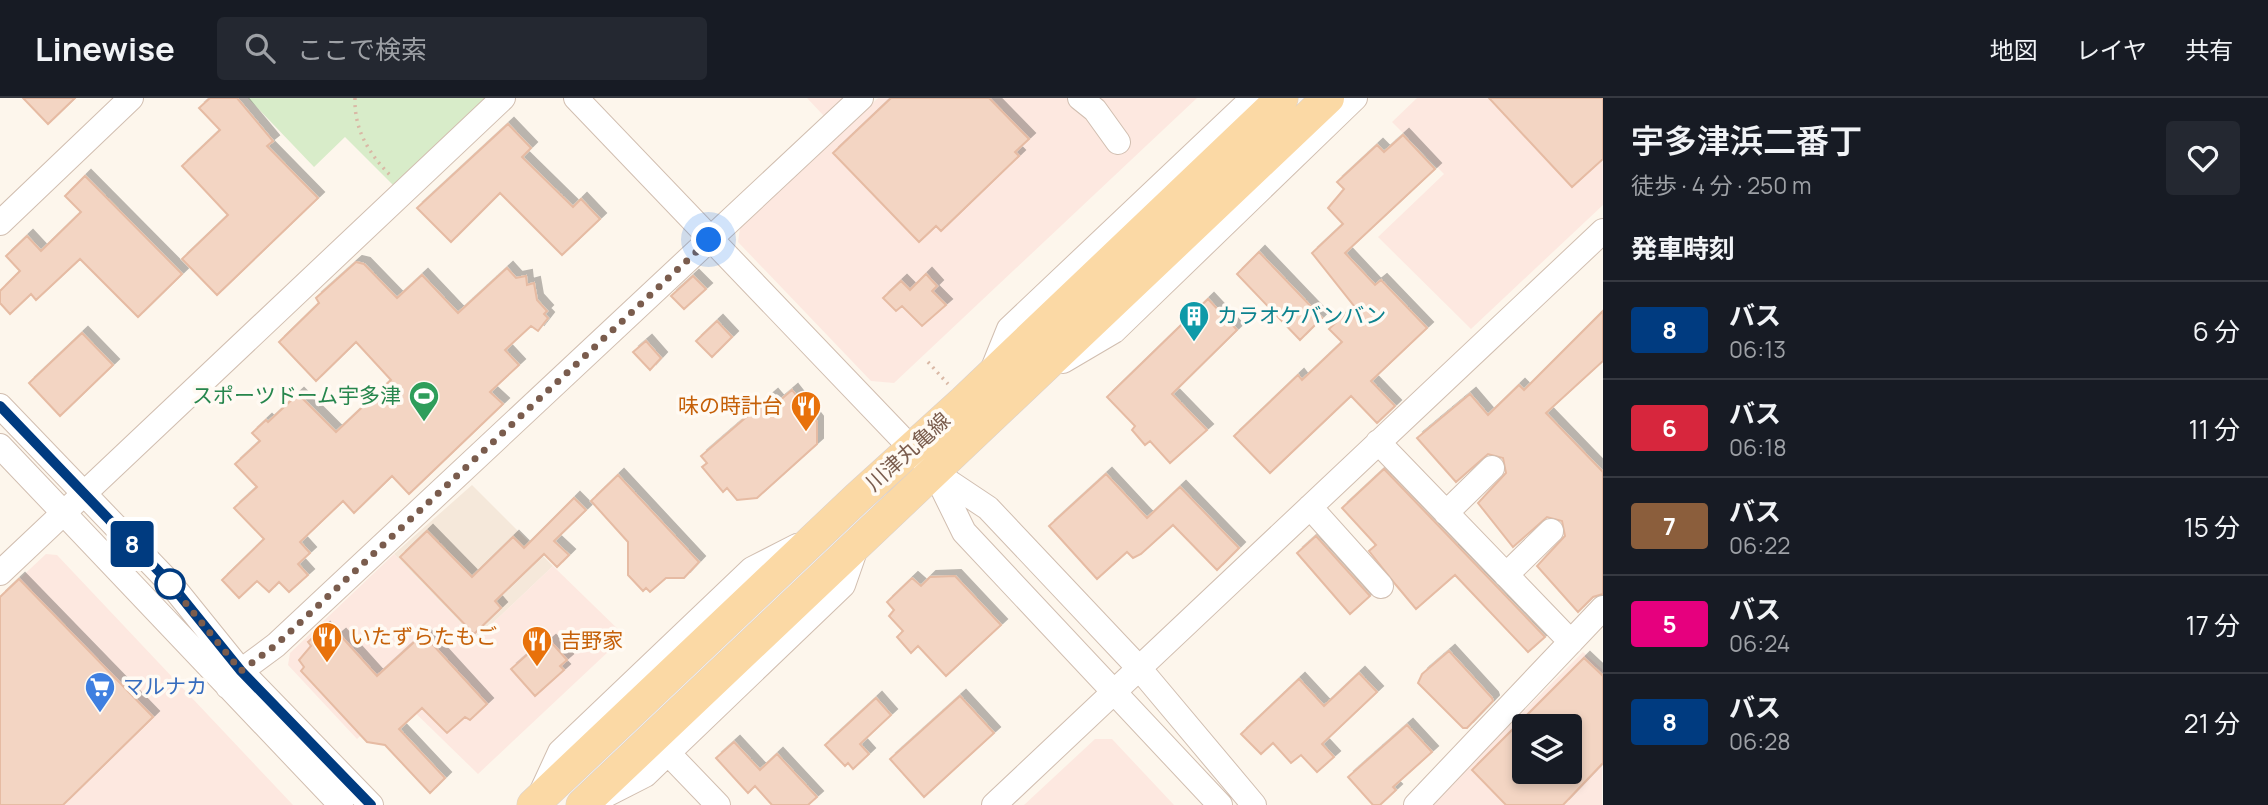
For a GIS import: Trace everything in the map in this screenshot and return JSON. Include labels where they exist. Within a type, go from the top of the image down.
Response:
[{"type":"main road","name":"川津丸亀線","points":[[535,803],[815,537],[989,378],[1282,98]]},
{"type":"main road","name":"川津丸亀線","points":[[584,805],[1328,98]]},
{"type":"street","points":[[0,223],[8,211],[131,98]]},
{"type":"street","points":[[0,573],[503,98]]},
{"type":"street","points":[[576,98],[709,240],[934,472],[988,508],[1139,668],[1254,805]]},
{"type":"street","points":[[234,679],[276,645],[860,98]]},
{"type":"street","points":[[1080,98],[1095,110],[1118,142]]},
{"type":"street","points":[[989,378],[1009,329],[1253,98]]},
{"type":"street","points":[[1033,378],[1114,331],[1355,98]]},
{"type":"street","points":[[994,805],[1602,233]]},
{"type":"street","points":[[0,406],[170,583],[234,679],[341,805]]},
{"type":"street","points":[[1378,442],[1571,642]]},
{"type":"street","points":[[0,446],[234,679],[371,805]]},
{"type":"street","points":[[1446,513],[1492,468]]},
{"type":"street","points":[[934,472],[964,532],[1220,805]]},
{"type":"street","points":[[1310,508],[1381,586]]},
{"type":"street","points":[[1506,575],[1551,531]]},
{"type":"street","points":[[584,805],[645,775],[843,585],[857,544]]},
{"type":"street","points":[[1416,805],[1603,608]]},
{"type":"street","points":[[668,752],[718,805]]},
{"type":"path","points":[[355,98],[358,126],[365,144],[378,163],[406,190]]},
{"type":"path","points":[[928,362],[954,390]]},
{"type":"shaded area","points":[[807,98],[842,98],[824,116]]},
{"type":"shaded area","points":[[878,98],[1197,98],[894,383],[871,381],[738,242],[740,228]]},
{"type":"shaded area","points":[[1417,98],[1603,98],[1603,205],[1471,329],[1378,237],[1444,174],[1392,122]]},
{"type":"shaded area","points":[[472,485],[553,566],[476,639],[394,554]]},
{"type":"shaded area","points":[[46,554],[57,555],[293,805],[0,805],[0,597]]},
{"type":"shaded area","points":[[394,554],[476,639],[553,566],[625,636],[478,774],[401,699],[357,739],[288,665],[290,653]]},
{"type":"shaded area","points":[[1583,652],[1603,670],[1602,805],[1430,805],[1512,723],[1512,784],[1582,784],[1582,714],[1521,714]]},
{"type":"shaded area","points":[[1095,739],[1112,739],[1174,805],[1024,805]]},
{"type":"green space","points":[[248,98],[486,98],[393,185],[345,137],[314,167]]},
{"type":"building","points":[[23,98],[75,98],[48,124]]},
{"type":"building","points":[[210,98],[237,98],[273,141],[267,146],[318,198],[217,295],[182,259],[228,215],[182,166],[220,130],[199,108]]},
{"type":"building","points":[[891,98],[989,98],[1029,139],[1015,152],[1019,156],[941,231],[936,226],[919,242],[833,153]]},
{"type":"building","points":[[1489,98],[1603,98],[1603,159],[1572,187]]},
{"type":"building","points":[[508,124],[531,148],[522,157],[573,207],[581,199],[600,219],[562,255],[500,193],[451,242],[417,208]]},
{"type":"building","points":[[1403,135],[1435,169],[1345,253],[1375,285],[1381,280],[1427,328],[1371,381],[1395,406],[1377,423],[1351,396],[1270,473],[1234,436],[1298,375],[1302,380],[1342,342],[1329,329],[1354,306],[1312,253],[1343,224],[1328,208],[1344,189],[1337,182],[1377,145],[1384,152]]},
{"type":"building","points":[[85,176],[182,274],[138,317],[80,259],[36,300],[31,294],[10,314],[0,303],[0,291],[20,271],[6,256],[27,236],[41,251],[81,212],[65,196]]},
{"type":"building","points":[[1259,252],[1322,318],[1300,340],[1237,274]]},
{"type":"building","points":[[356,262],[364,264],[397,298],[422,275],[458,313],[507,268],[516,278],[526,276],[527,285],[534,283],[537,300],[547,311],[544,314],[548,318],[538,331],[531,326],[505,350],[519,365],[490,392],[503,404],[409,494],[392,476],[354,513],[343,501],[300,542],[310,553],[298,564],[308,575],[289,592],[279,582],[269,592],[257,581],[239,598],[222,580],[264,539],[234,508],[257,487],[235,464],[260,441],[252,433],[298,394],[336,432],[391,380],[356,342],[316,381],[279,342],[319,303],[316,298]]},
{"type":"building","points":[[926,274],[937,286],[932,291],[946,305],[922,326],[902,306],[896,311],[883,298],[901,281],[910,290]]},
{"type":"building","points":[[693,276],[706,289],[684,309],[671,296]]},
{"type":"building","points":[[1208,299],[1237,330],[1172,394],[1207,430],[1170,463],[1150,441],[1145,445],[1132,430],[1135,426],[1107,397]]},
{"type":"building","points":[[1603,311],[1603,361],[1546,413],[1603,472],[1603,594],[1593,597],[1578,612],[1537,566],[1565,536],[1562,521],[1547,517],[1513,547],[1478,503],[1506,473],[1503,458],[1488,454],[1456,482],[1417,438],[1470,394],[1488,415],[1519,385],[1524,390]]},
{"type":"building","points":[[717,321],[732,337],[712,357],[696,341]]},
{"type":"building","points":[[82,333],[113,365],[60,416],[29,383]]},
{"type":"building","points":[[646,341],[661,358],[650,370],[633,352]]},
{"type":"building","points":[[792,390],[817,422],[817,444],[757,498],[737,500],[727,488],[723,492],[702,467],[707,463],[701,456],[772,395],[778,402]]},
{"type":"building","points":[[1384,469],[1545,637],[1528,652],[1455,575],[1416,609],[1369,551],[1376,545],[1342,508]]},
{"type":"building","points":[[1106,474],[1147,518],[1180,487],[1239,548],[1217,570],[1173,525],[1141,554],[1133,558],[1127,552],[1097,579],[1049,526]]},
{"type":"building","points":[[618,475],[699,562],[684,578],[666,578],[650,592],[646,588],[643,591],[628,575],[628,542],[591,501]]},
{"type":"building","points":[[574,498],[586,510],[554,541],[569,555],[557,567],[544,554],[495,601],[501,608],[474,634],[400,557],[427,531],[472,577],[513,537],[524,548]]},
{"type":"building","points":[[1316,536],[1370,596],[1350,614],[1297,553]]},
{"type":"building","points":[[955,576],[1001,625],[946,676],[918,646],[911,653],[897,637],[903,631],[889,616],[894,610],[887,602],[912,578],[921,586],[930,577]]},
{"type":"building","points":[[19,579],[153,717],[63,805],[0,805],[0,597]]},
{"type":"building","points":[[324,628],[334,640],[340,635],[377,676],[423,634],[487,704],[470,720],[465,717],[447,733],[422,708],[399,729],[445,778],[430,793],[385,745],[367,742],[301,671],[304,667],[299,660],[311,646],[308,642]]},
{"type":"building","name":"吉野家","points":[[550,641],[567,660],[560,666],[564,670],[535,696],[511,669],[538,645],[542,648]]},
{"type":"building","points":[[1449,651],[1493,701],[1467,728],[1463,728],[1418,683],[1422,674]]},
{"type":"building","points":[[1584,658],[1603,676],[1603,763],[1563,805],[1506,805],[1472,770],[1512,730],[1512,784],[1582,784],[1582,714],[1528,714]]},
{"type":"building","points":[[1359,673],[1377,692],[1322,744],[1334,757],[1317,772],[1301,755],[1291,763],[1273,743],[1261,754],[1241,734],[1299,679],[1324,706]]},
{"type":"building","points":[[960,696],[994,733],[924,797],[890,759]]},
{"type":"building","points":[[876,698],[891,715],[860,744],[869,754],[853,769],[848,763],[845,766],[825,745]]},
{"type":"building","points":[[1407,725],[1432,752],[1393,787],[1396,790],[1380,805],[1373,805],[1348,777]]},
{"type":"building","points":[[734,742],[760,770],[777,754],[817,797],[808,805],[772,805],[755,786],[748,793],[716,758]]},
{"type":"bus line","name":"8","points":[[0,406],[170,583],[241,671],[371,805]]},
{"type":"place","name":"カラオケバンバン","points":[[1194,343]]},
{"type":"place","name":"スポーツドーム宇多津","points":[[424,423]]},
{"type":"place","name":"味の時計台","points":[[806,433]]},
{"type":"place","name":"いたずらたもご","points":[[327,664]]},
{"type":"place","name":"吉野家","points":[[537,668]]},
{"type":"place","name":"マルナカ","points":[[100,714]]},
{"type":"route","points":[[170,584],[241,671],[276,645],[709,240]]}]
